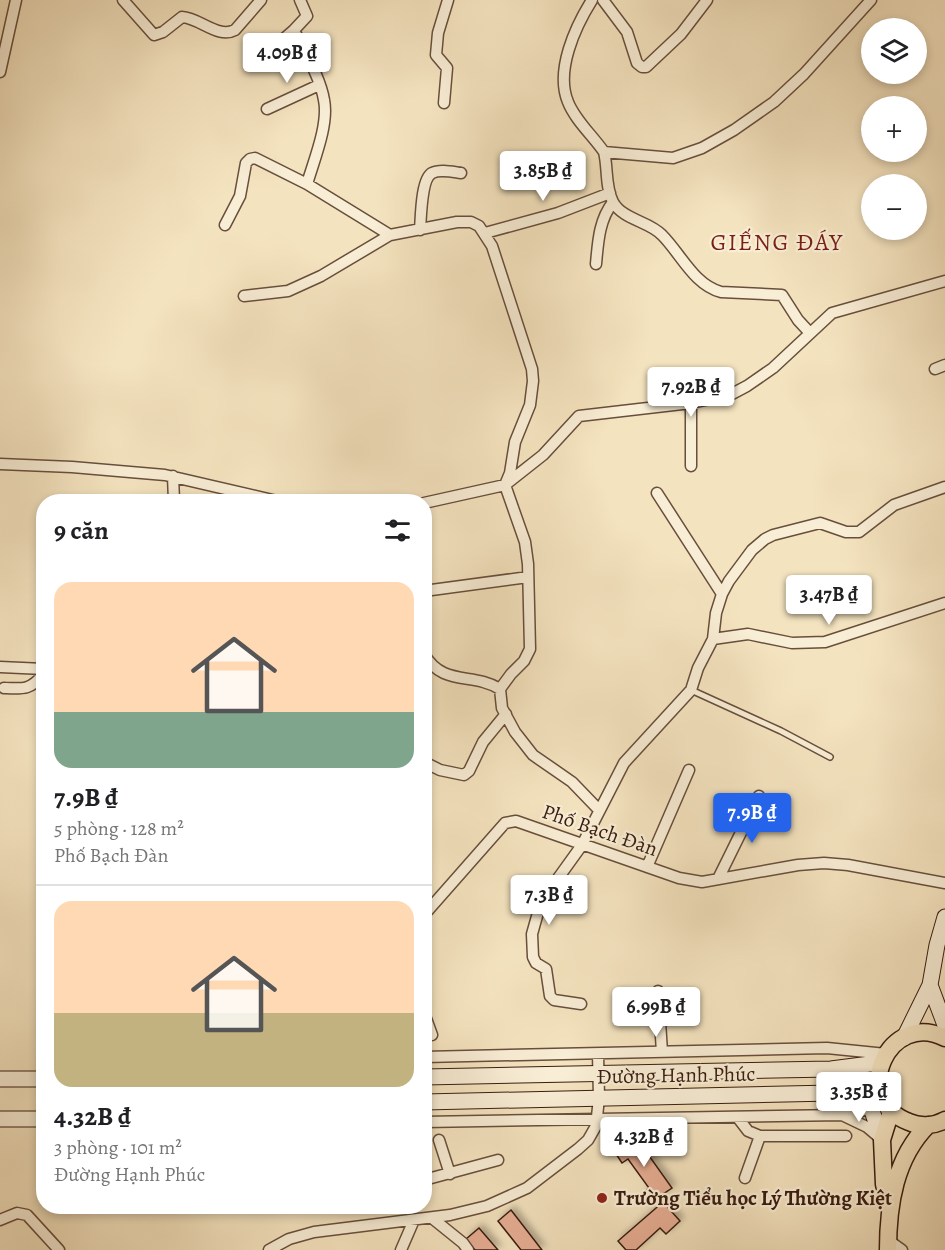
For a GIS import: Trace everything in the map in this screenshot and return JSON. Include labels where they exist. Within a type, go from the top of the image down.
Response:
[{"type":"main road","points":[[904,1038],[930,985],[941,946],[945,916]]},
{"type":"main road","points":[[930,985],[945,1025]]},
{"type":"main road","points":[[888,1245],[889,1207],[884,1184],[882,1107],[878,1077],[880,1065],[894,1044],[904,1038],[928,1033],[945,1038]]},
{"type":"main road","name":"Đường Hạnh Phúc","points":[[432,1077],[831,1069],[870,1064],[886,1054]]},
{"type":"main road","points":[[0,1079],[36,1079]]},
{"type":"main road","name":"Đường Hạnh Phúc","points":[[432,1102],[852,1094],[882,1107]]},
{"type":"main road","points":[[882,1107],[914,1125],[928,1125],[945,1120]]},
{"type":"main road","points":[[0,1119],[36,1119]]},
{"type":"main road","points":[[889,1207],[901,1167],[916,1138],[928,1125]]},
{"type":"street","points":[[0,72],[16,0]]},
{"type":"street","points":[[123,0],[154,35],[163,32],[182,16],[223,32],[230,32],[235,30],[261,0]]},
{"type":"street","points":[[263,57],[294,30],[306,16],[300,0]]},
{"type":"street","points":[[444,102],[447,68],[436,56],[438,33],[448,0]]},
{"type":"street","points":[[592,0],[573,39],[566,60],[563,82],[568,104],[604,152],[611,197],[618,209],[661,233],[702,282],[712,290],[782,295],[798,320],[810,333]]},
{"type":"street","points":[[603,0],[627,32],[637,63],[646,67],[681,34],[707,0]]},
{"type":"street","points":[[604,152],[673,159],[702,148],[734,130],[774,102],[804,74],[871,0]]},
{"type":"street","points":[[294,30],[324,100],[324,117],[319,144],[307,184]]},
{"type":"street","points":[[267,109],[319,85]]},
{"type":"street","points":[[225,225],[240,196],[246,163],[250,159],[255,159],[307,184],[390,235]]},
{"type":"street","points":[[420,230],[424,184],[428,176],[432,172],[440,171],[461,173]]},
{"type":"street","points":[[484,233],[611,197]]},
{"type":"street","points":[[596,264],[600,227],[611,197]]},
{"type":"street","points":[[244,296],[288,291],[321,276],[390,235],[465,222],[476,224],[484,233],[492,246],[532,369],[533,381],[530,405],[515,442],[510,474],[505,485],[525,542],[531,649],[524,661],[500,689],[500,699],[523,744],[533,755],[572,782],[599,810]]},
{"type":"street","points":[[432,501],[505,485],[543,455],[579,416],[720,398],[747,386],[773,368],[824,319],[841,309],[945,281]]},
{"type":"street","points":[[691,403],[691,466]]},
{"type":"street","points":[[0,464],[72,467],[172,476],[248,494]]},
{"type":"street","points":[[172,476],[173,494]]},
{"type":"street","points":[[580,1004],[554,1000],[550,996],[546,969],[536,963],[533,957],[532,934],[541,902],[582,845],[624,763],[691,690],[698,668],[713,639],[716,613],[722,594],[739,567],[752,550],[765,539],[820,523],[846,532],[859,532],[894,505],[945,487]]},
{"type":"street","points":[[657,492],[722,594]]},
{"type":"street","points":[[432,590],[528,577]]},
{"type":"street","points":[[713,639],[748,634],[803,644],[825,642],[945,603]]},
{"type":"street","points":[[432,665],[449,676],[487,682],[500,689]]},
{"type":"street","points":[[0,668],[36,669]]},
{"type":"street","points":[[4,688],[29,687],[36,683]]},
{"type":"street","points":[[432,766],[464,775],[469,771],[483,742],[506,714]]},
{"type":"street","points":[[647,867],[689,770]]},
{"type":"street","points":[[718,879],[759,796]]},
{"type":"street","name":"Phố Bạch Đàn","points":[[432,906],[505,823],[516,821],[679,878],[702,882],[798,865],[824,863],[848,865],[945,883]]},
{"type":"street","points":[[658,991],[662,1052]]},
{"type":"street","name":"Đường Hạnh Phúc","points":[[432,1057],[827,1048],[886,1054]]},
{"type":"street","points":[[269,1250],[289,1239],[314,1232],[432,1218],[487,1206],[527,1188],[588,1140],[596,1126],[599,1098],[598,1054]]},
{"type":"street","name":"Đường Hạnh Phúc","points":[[432,1122],[842,1115],[882,1107]]},
{"type":"street","name":"Đường Hạnh Phúc","points":[[842,1115],[867,1127],[882,1140]]},
{"type":"street","points":[[738,1118],[748,1131],[760,1136],[846,1136]]},
{"type":"street","points":[[745,1178],[760,1136]]},
{"type":"street","points":[[439,1140],[450,1174]]},
{"type":"street","points":[[432,1178],[498,1160]]},
{"type":"street","points":[[0,1220],[17,1213],[27,1215],[59,1250]]},
{"type":"street","points":[[432,1218],[463,1243],[468,1250]]},
{"type":"street","points":[[401,1250],[414,1220]]},
{"type":"street","points":[[888,1245],[903,1250]]},
{"type":"lane","points":[[691,690],[781,731],[830,757]]},
{"type":"building","points":[[635,1136],[672,1188],[651,1202],[644,1192],[649,1188],[628,1159],[622,1163],[614,1151]]},
{"type":"building","points":[[663,1202],[680,1221],[666,1234],[660,1228],[636,1250],[626,1250],[618,1241]]},
{"type":"building","points":[[511,1210],[542,1250],[521,1250],[498,1221]]},
{"type":"building","points":[[479,1228],[498,1250],[475,1250],[466,1239]]},
{"type":"place","name":"Trường Tiểu học Lý Thường Kiệt","points":[[602,1198]]},
{"type":"district","name":"GIẾNG ĐÁY","points":[[777,242]]}]
